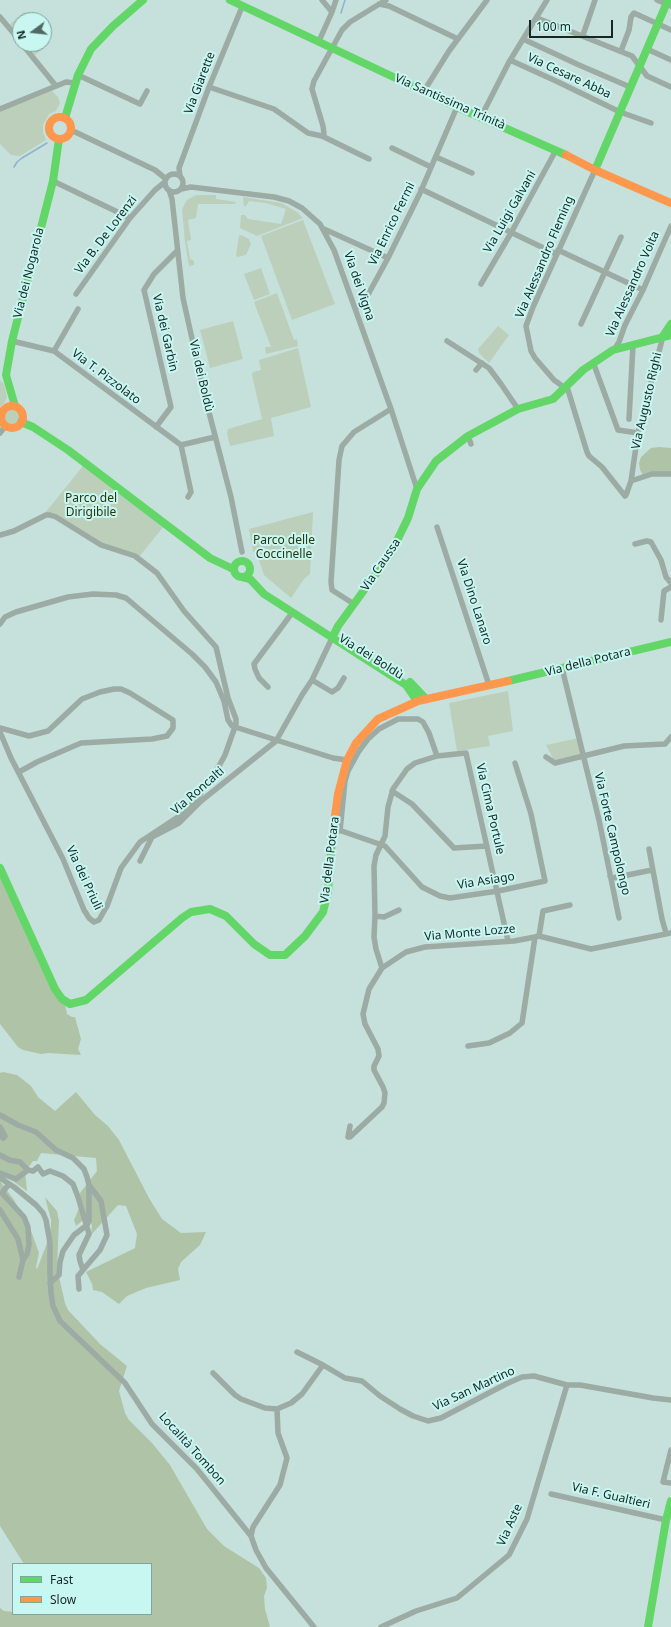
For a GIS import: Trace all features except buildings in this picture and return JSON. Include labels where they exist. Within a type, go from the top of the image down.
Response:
[{"type":"street","points":[[65,118],[76,79],[91,49],[113,26],[142,0]]},
{"type":"street","name":"Via Santissima Trinità","points":[[230,0],[242,7],[319,41],[457,107],[481,116],[556,150],[595,170],[671,203]]},
{"type":"street","points":[[322,0],[332,12]]},
{"type":"street","points":[[319,41],[336,0]]},
{"type":"street","points":[[322,136],[324,134],[312,89],[314,82],[342,30],[350,22],[386,0]]},
{"type":"street","points":[[424,91],[438,66],[487,0]]},
{"type":"street","points":[[481,116],[508,62],[547,0]]},
{"type":"street","points":[[583,35],[595,0]]},
{"type":"street","points":[[595,170],[639,66],[668,4],[657,0]]},
{"type":"street","points":[[379,4],[389,6],[458,39]]},
{"type":"street","name":"Via Giarette","points":[[168,181],[179,168],[209,87],[242,7]]},
{"type":"street","points":[[621,51],[629,30],[631,17],[634,13],[671,30]]},
{"type":"street","points":[[0,17],[12,31]]},
{"type":"street","points":[[537,18],[583,35],[632,56],[647,76],[671,87]]},
{"type":"street","points":[[523,38],[579,65],[630,87]]},
{"type":"street","points":[[647,49],[671,60]]},
{"type":"street","points":[[28,52],[56,86]]},
{"type":"street","name":"Via Cesare Abba","points":[[508,62],[512,61],[620,112],[651,123]]},
{"type":"street","points":[[0,109],[76,79],[140,104],[147,91]]},
{"type":"street","points":[[209,87],[274,109],[308,133],[322,136],[368,159]]},
{"type":"street","name":"Via Enrico Fermi","points":[[355,308],[364,302],[388,258],[436,157],[457,107]]},
{"type":"street","points":[[58,117],[65,118],[70,123],[71,130],[68,136],[59,139],[52,136],[50,133],[50,125],[51,122],[58,117]]},
{"type":"street","points":[[71,130],[160,173],[179,190],[172,198]]},
{"type":"street","name":"Via dei Nogarola","points":[[15,406],[3,375],[53,181],[59,139]]},
{"type":"street","points":[[392,148],[431,167]]},
{"type":"street","name":"Via Luigi Galvani","points":[[481,284],[511,233],[556,150]]},
{"type":"street","points":[[436,157],[472,173]]},
{"type":"street","name":"Via Giarette","points":[[179,168],[183,185],[179,190]]},
{"type":"street","name":"Via Alessandro Fleming","points":[[566,388],[554,380],[535,358],[531,351],[526,326],[557,252],[595,170]]},
{"type":"street","points":[[168,181],[181,178],[191,187]]},
{"type":"street","points":[[53,181],[130,218]]},
{"type":"street","name":"Via B. De Lorenzi","points":[[76,294],[130,218],[155,190],[168,181]]},
{"type":"street","name":"Via dei Boldù","points":[[168,181],[172,198],[183,298],[215,436],[231,497],[242,552],[235,574],[250,579],[258,588],[295,615],[333,636],[406,685],[417,698]]},
{"type":"street","name":"Via dei Vigna","points":[[179,190],[191,187],[274,197],[289,201],[309,213],[324,229],[334,250],[391,409],[416,488]]},
{"type":"street","points":[[421,189],[511,233],[606,272],[643,290]]},
{"type":"street","name":"Via Alessandro Volta","points":[[613,350],[619,342],[625,325],[643,290],[671,226]]},
{"type":"street","points":[[324,229],[388,258]]},
{"type":"street","points":[[581,324],[621,237]]},
{"type":"street","name":"Via dei Garbin","points":[[156,427],[170,407],[144,290],[154,274],[177,251]]},
{"type":"street","points":[[54,351],[78,309]]},
{"type":"street","name":"Via Augusto Righi","points":[[631,481],[638,433],[671,324]]},
{"type":"street","name":"Via Caussa","points":[[276,741],[312,680],[333,636],[391,553],[408,518],[416,488],[436,461],[518,409],[553,399],[583,370],[613,350],[667,336]]},
{"type":"street","name":"Via T. Pizzolato","points":[[12,341],[54,351],[181,445]]},
{"type":"street","points":[[447,341],[489,368],[518,409]]},
{"type":"street","points":[[629,419],[633,345]]},
{"type":"street","points":[[593,362],[618,430],[638,433]]},
{"type":"street","points":[[476,370],[482,363]]},
{"type":"street","points":[[566,388],[589,456],[602,467],[625,496],[631,481],[652,474],[671,474]]},
{"type":"street","points":[[15,406],[22,413],[21,422],[14,427],[6,425],[2,419],[2,412],[7,407],[15,406]]},
{"type":"street","points":[[354,604],[332,590],[331,582],[339,460],[342,446],[354,432],[391,409]]},
{"type":"street","points":[[21,422],[33,427],[68,450],[210,558],[238,564],[249,574],[242,577]]},
{"type":"street","points":[[0,433],[6,425]]},
{"type":"street","points":[[188,497],[191,492],[181,445],[215,436]]},
{"type":"street","points":[[0,535],[14,531],[46,515],[50,515],[56,517],[101,545],[135,556],[157,573],[184,611],[216,647],[228,698],[236,719],[235,728]]},
{"type":"street","name":"Via Dino Lanaro","points":[[438,527],[489,685]]},
{"type":"street","points":[[636,544],[647,541],[651,542],[662,560],[666,577],[671,583]]},
{"type":"street","name":"Via dei Boldù","points":[[238,564],[258,588]]},
{"type":"street","points":[[661,620],[664,591],[671,587]]},
{"type":"street","points":[[0,624],[5,617],[16,612],[68,597],[93,594],[116,595],[126,598],[192,654],[205,667],[216,682],[224,701],[228,720],[235,728],[333,758],[347,760]]},
{"type":"street","points":[[268,687],[259,678],[254,664],[295,615]]},
{"type":"street","name":"Via della Potara","points":[[0,868],[55,989],[62,999],[70,1004],[86,1000],[191,912],[210,909],[226,916],[254,944],[270,955],[285,955],[305,936],[323,912],[328,891],[337,830],[338,794],[347,760],[356,743],[378,719],[417,698],[441,697],[671,642]]},
{"type":"street","name":"Via Forte Campolongo","points":[[562,668],[619,918]]},
{"type":"street","points":[[312,680],[332,692],[338,688],[344,678]]},
{"type":"street","points":[[0,728],[29,736],[48,731],[82,699],[100,692],[114,689],[121,689],[130,693],[173,720],[174,728],[167,736],[152,739],[81,743],[19,772]]},
{"type":"street","points":[[337,830],[348,771],[359,751],[368,739],[379,729],[398,720],[418,719],[423,722],[429,733],[437,756],[415,764],[407,769],[392,791],[388,807],[385,836],[376,855],[374,866],[376,916],[374,937],[382,968]]},
{"type":"street","name":"Via dei Priuli","points":[[0,732],[11,758],[63,859],[84,910],[89,918],[94,922],[99,920],[107,906],[121,868],[140,842],[184,813],[201,793],[219,766],[235,728]]},
{"type":"street","points":[[546,757],[555,763],[624,746],[664,744],[671,737]]},
{"type":"street","name":"Via Roncalti","points":[[140,861],[152,838],[179,823],[201,801],[276,741]]},
{"type":"street","name":"Via Cima Portule","points":[[437,756],[466,752],[508,941]]},
{"type":"street","name":"Via Asiago","points":[[337,830],[385,846],[422,887],[440,896],[450,898],[498,891],[545,881],[531,814],[515,763]]},
{"type":"street","points":[[392,791],[412,804],[454,848],[487,846]]},
{"type":"street","points":[[537,936],[591,949],[669,933],[652,870],[649,849]]},
{"type":"street","points":[[610,876],[613,878],[652,870]]},
{"type":"street","points":[[468,1046],[489,1043],[510,1033],[522,1023],[537,936],[543,911],[570,905]]},
{"type":"street","points":[[376,916],[384,917],[399,910]]},
{"type":"street","name":"Via Monte Lozze","points":[[350,1126],[348,1137],[350,1137],[382,1107],[384,1103],[385,1093],[374,1070],[374,1066],[379,1056],[378,1049],[365,1024],[363,1014],[369,989],[382,968],[406,952],[425,946],[508,941],[537,936]]},
{"type":"street","points":[[0,1115],[18,1126],[36,1132],[56,1150],[73,1158],[84,1169],[89,1185],[89,1221],[87,1225],[74,1235],[63,1251],[60,1262],[59,1276],[50,1283]]},
{"type":"street","points":[[0,1127],[5,1136],[3,1138],[0,1135]]},
{"type":"street","points":[[0,1155],[9,1160],[20,1162],[28,1170],[33,1171],[38,1167],[43,1174],[50,1171],[70,1180],[75,1188],[89,1234],[88,1239],[79,1254],[83,1270]]},
{"type":"street","points":[[0,1173],[16,1179],[28,1170]]},
{"type":"street","name":"Località Tombon","points":[[0,1178],[36,1205],[46,1220],[50,1244],[50,1283],[53,1306],[60,1321],[125,1384],[152,1424],[197,1469],[251,1536]]},
{"type":"street","points":[[9,1184],[2,1191],[2,1193],[24,1217],[28,1227],[29,1245],[27,1254],[23,1260],[19,1277]]},
{"type":"street","points":[[78,1289],[78,1276],[100,1250],[107,1235],[101,1200],[89,1185]]},
{"type":"street","points":[[0,1210],[18,1239],[23,1260]]},
{"type":"street","name":"Via San Martino","points":[[297,1352],[324,1365],[345,1378],[362,1381],[380,1396],[400,1409],[413,1416],[428,1421],[441,1418],[506,1384],[522,1378],[534,1376],[567,1385],[580,1385],[671,1400]]},
{"type":"street","points":[[213,1373],[241,1399],[265,1408],[277,1409],[291,1403],[302,1394],[324,1365]]},
{"type":"street","name":"Via Aste","points":[[381,1627],[416,1611],[457,1598],[509,1555],[527,1519],[567,1385]]},
{"type":"street","points":[[277,1409],[277,1428],[279,1438],[287,1456],[286,1463],[282,1480],[277,1491],[254,1527],[251,1536],[256,1550],[266,1568],[314,1627]]},
{"type":"street","points":[[671,1450],[663,1482],[671,1483]]},
{"type":"street","name":"Via F. Gualtieri","points":[[551,1494],[666,1520]]},
{"type":"street","points":[[648,1627],[666,1520],[671,1501]]},
{"type":"green space","points":[[52,91],[58,97],[60,103],[56,111],[49,114],[43,125],[43,132],[46,140],[20,156],[11,155],[0,144],[0,111]]},
{"type":"green space","points":[[196,195],[216,195],[216,199],[236,202],[235,204],[198,204],[196,218],[188,220],[191,240],[187,241],[190,259],[194,261],[194,265],[189,266],[182,209],[187,200]]},
{"type":"green space","points":[[243,197],[281,203],[297,212],[303,218],[257,236],[240,228],[241,215],[245,215],[248,219],[281,224],[286,209],[266,203],[249,201],[246,206],[244,206]]},
{"type":"green space","points":[[303,220],[335,304],[292,320],[261,236]]},
{"type":"green space","points":[[241,235],[249,239],[251,244],[246,255],[237,257],[239,236]]},
{"type":"green space","points":[[261,268],[270,294],[254,300],[244,274]]},
{"type":"green space","points":[[277,293],[294,340],[297,339],[298,346],[266,354],[265,347],[271,347],[254,302]]},
{"type":"green space","points":[[233,321],[243,359],[210,368],[200,330]]},
{"type":"green space","points":[[498,326],[509,335],[489,363],[479,353],[478,349]]},
{"type":"green space","points":[[298,348],[311,407],[271,418],[274,436],[230,446],[227,433],[228,429],[262,419],[252,375],[253,372],[261,370],[259,360]]},
{"type":"green space","points":[[0,380],[4,384],[7,397],[5,402],[0,407]]},
{"type":"green space","points":[[12,409],[19,414],[20,417],[15,424],[12,425],[5,420],[4,417],[9,410]]},
{"type":"green space","points":[[651,448],[671,448],[671,472],[643,475],[640,470],[639,463],[641,457]]},
{"type":"green space","name":"Parco del Dirigibile","points":[[83,466],[163,527],[139,557],[110,548],[45,513]]},
{"type":"green space","name":"Parco delle Coccinelle","points":[[313,512],[310,574],[304,579],[291,598],[264,575],[259,560],[253,551],[249,529]]},
{"type":"green space","points":[[508,691],[513,731],[488,736],[490,746],[457,751],[449,703]]},
{"type":"green space","points":[[579,738],[582,753],[580,756],[555,762],[546,745]]},
{"type":"green space","points":[[0,873],[65,1004],[67,1014],[75,1017],[81,1039],[78,1049],[81,1055],[41,1054],[23,1050],[18,1047],[0,1024]]},
{"type":"green space","points":[[3,1072],[17,1075],[31,1086],[38,1097],[55,1111],[76,1092],[119,1140],[149,1198],[162,1219],[181,1233],[206,1232],[200,1245],[181,1262],[178,1269],[180,1280],[146,1288],[127,1296],[119,1304],[102,1292],[93,1290],[92,1284],[86,1272],[135,1248],[137,1234],[126,1206],[118,1205],[91,1235],[92,1226],[87,1214],[85,1214],[82,1221],[76,1226],[74,1220],[81,1204],[80,1193],[97,1171],[96,1158],[41,1153],[37,1161],[33,1161],[25,1172],[27,1191],[0,1172],[0,1073]]},
{"type":"green space","points":[[0,1181],[14,1200],[30,1228],[39,1253],[36,1267],[37,1269],[46,1246],[51,1227],[51,1220],[45,1197],[57,1211],[59,1221],[57,1268],[68,1310],[100,1344],[127,1366],[119,1391],[125,1413],[129,1420],[152,1443],[170,1465],[207,1529],[224,1546],[259,1568],[266,1578],[267,1588],[264,1596],[265,1609],[270,1627],[0,1627],[0,1608],[4,1611],[12,1612],[12,1615],[152,1615],[152,1563],[23,1563],[0,1526]]},
{"type":"waterway","points":[[341,13],[345,0]]},
{"type":"waterway","points":[[14,167],[22,158],[47,143]]},
{"type":"traffic: fast","points":[[65,118],[78,75],[91,49],[113,26],[143,0]]},
{"type":"traffic: fast","points":[[230,0],[457,107],[566,155]]},
{"type":"traffic: fast","points":[[595,170],[668,0]]},
{"type":"traffic: fast","points":[[15,406],[6,375],[12,341],[53,181],[59,139]]},
{"type":"traffic: fast","points":[[663,336],[671,324]]},
{"type":"traffic: fast","points":[[332,638],[338,626],[391,553],[408,518],[417,489],[436,461],[468,436],[518,409],[553,399],[583,370],[613,350],[671,335]]},
{"type":"traffic: fast","points":[[21,422],[33,427],[68,450],[210,558],[233,569]]},
{"type":"traffic: fast","points":[[239,561],[245,561],[250,566],[250,569],[248,575],[245,577],[239,577],[234,572],[234,566],[239,561]]},
{"type":"traffic: fast","points":[[242,577],[250,579],[264,594],[406,685],[417,701]]},
{"type":"traffic: fast","points":[[508,681],[671,642]]},
{"type":"traffic: fast","points":[[410,682],[426,699]]},
{"type":"traffic: fast","points":[[0,868],[55,989],[62,999],[70,1004],[86,1000],[191,912],[210,909],[226,916],[254,944],[270,955],[285,955],[305,936],[323,912],[328,891],[332,838]]},
{"type":"traffic: fast","points":[[648,1627],[666,1520],[671,1501]]},
{"type":"traffic: slow","points":[[60,117],[68,120],[71,128],[68,136],[60,139],[52,136],[49,128],[52,120],[60,117]]},
{"type":"traffic: slow","points":[[566,155],[595,170],[671,203]]},
{"type":"traffic: slow","points":[[12,406],[16,407],[22,413],[23,417],[22,421],[16,427],[12,428],[8,427],[2,421],[1,417],[2,413],[8,407],[12,406]]},
{"type":"traffic: slow","points":[[332,838],[338,794],[347,760],[356,743],[378,719],[418,701],[508,681]]}]
